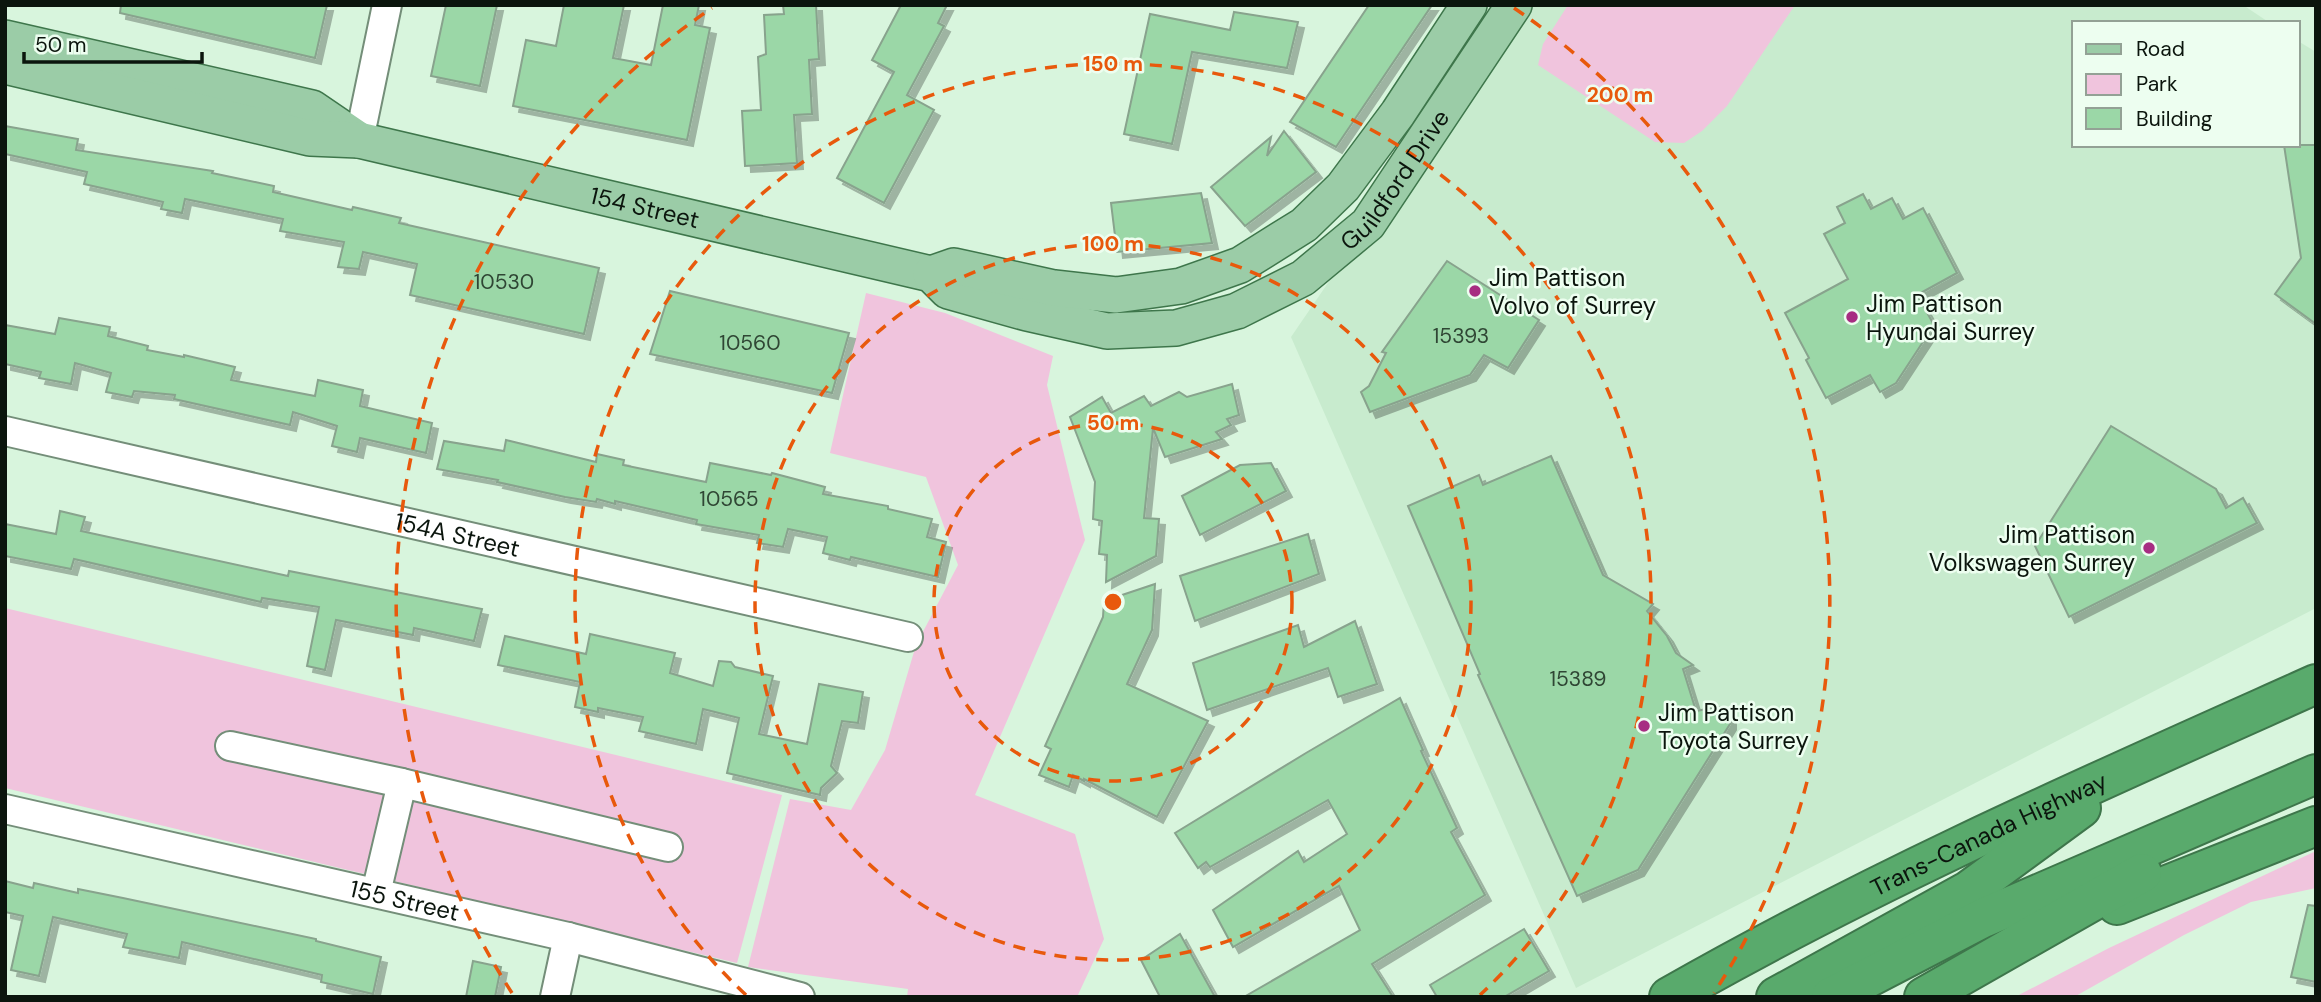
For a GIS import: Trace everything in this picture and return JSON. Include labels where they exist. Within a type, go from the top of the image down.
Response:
[{"type":"highway","name":"Trans-Canada Highway","points":[[1669,997],[1746,953],[1948,851],[2316,684]]},
{"type":"highway","points":[[1776,997],[1968,891],[2148,759]]},
{"type":"highway","points":[[1924,997],[2316,775]]},
{"type":"highway","points":[[1831,997],[1983,918],[2316,775]]},
{"type":"highway","points":[[2001,952],[2316,825]]},
{"type":"main road","name":"Guildford Drive","points":[[1240,265],[1304,225],[1343,187],[1398,113],[1469,5]]},
{"type":"main road","name":"Guildford Drive","points":[[1237,311],[1303,278],[1368,224],[1514,5]]},
{"type":"main road","name":"154 Street","points":[[5,38],[312,108],[359,140]]},
{"type":"main road","name":"154 Street","points":[[5,66],[310,138],[359,140],[931,274],[948,290],[1027,313],[1107,331],[1176,328],[1237,311]]},
{"type":"main road","name":"154 Street","points":[[931,274],[954,266],[1054,288],[1116,295],[1181,286],[1240,265]]},
{"type":"street","points":[[359,140],[387,5]]},
{"type":"street","name":"154A Street","points":[[5,431],[908,638]]},
{"type":"street","points":[[230,746],[402,783],[668,847]]},
{"type":"street","points":[[376,893],[402,783]]},
{"type":"street","name":"155 Street","points":[[5,809],[568,937],[800,997]]},
{"type":"street","points":[[555,997],[568,937]]},
{"type":"shaded area","points":[[1518,5],[2243,5],[2267,21],[2072,21],[2072,147],[2300,147],[2300,42],[2316,52],[2316,608],[1576,988],[1291,337]]},
{"type":"green space","points":[[1568,5],[1795,5],[1727,106],[1702,131],[1684,143],[1655,142],[1538,65],[1543,44]]},
{"type":"green space","points":[[866,293],[945,313],[1053,356],[1047,385],[1085,540],[975,795],[1075,834],[1104,939],[1077,997],[907,997],[908,989],[748,967],[790,799],[851,810],[885,750],[916,645],[958,565],[926,477],[830,453]]},
{"type":"green space","points":[[5,608],[782,795],[737,963],[5,788]]},
{"type":"green space","points":[[2316,851],[2316,888],[2251,902],[2184,935],[2074,997],[2015,997],[2109,948]]},
{"type":"building","points":[[121,5],[327,5],[315,58],[120,13]]},
{"type":"building","points":[[446,5],[497,5],[480,86],[431,76]]},
{"type":"building","points":[[564,5],[624,5],[613,58],[651,65],[663,5],[699,5],[695,25],[710,28],[687,140],[513,106],[526,40],[556,46]]},
{"type":"building","points":[[783,5],[816,5],[819,59],[809,60],[812,114],[794,115],[797,163],[745,166],[742,111],[761,110],[758,57],[766,54],[764,15],[784,14]]},
{"type":"building","points":[[901,5],[947,5],[938,23],[944,26],[907,95],[934,110],[884,203],[837,178],[894,72],[872,60]]},
{"type":"building","points":[[1369,5],[1432,5],[1336,147],[1290,122]]},
{"type":"building","points":[[1234,12],[1298,22],[1287,68],[1192,52],[1172,144],[1124,134],[1150,14],[1230,30]]},
{"type":"building","points":[[5,126],[78,139],[76,150],[213,171],[212,173],[274,186],[273,192],[401,218],[399,223],[599,268],[584,334],[410,295],[417,264],[363,252],[359,269],[338,267],[344,242],[280,231],[283,219],[185,199],[182,213],[161,209],[163,202],[84,184],[87,172],[5,154]]},
{"type":"building","points":[[1284,131],[1316,172],[1245,226],[1211,187],[1271,137],[1267,156]]},
{"type":"building","points":[[2316,145],[2316,324],[2275,294],[2301,258],[2284,147]]},
{"type":"building","points":[[1201,193],[1212,243],[1117,252],[1111,203]]},
{"type":"building","points":[[1863,194],[1871,209],[1892,198],[1903,219],[1923,208],[1957,273],[1917,295],[1934,325],[1896,383],[1880,392],[1870,375],[1826,398],[1785,313],[1848,279],[1824,234],[1845,223],[1837,207]]},
{"type":"building","points":[[1447,261],[1539,320],[1508,368],[1484,355],[1470,375],[1370,412],[1361,392],[1369,386],[1386,353],[1382,352]]},
{"type":"building","points":[[670,291],[849,333],[832,393],[650,354]]},
{"type":"building","points":[[59,318],[110,327],[108,336],[148,346],[147,350],[184,355],[235,367],[231,380],[315,396],[318,380],[363,390],[360,406],[432,423],[426,453],[360,438],[357,452],[332,446],[337,426],[293,412],[290,425],[174,399],[175,395],[134,391],[132,397],[106,392],[111,373],[75,363],[71,384],[39,378],[41,372],[5,364],[5,325],[55,334]]},
{"type":"building","points":[[1232,384],[1239,415],[1227,419],[1231,425],[1216,432],[1222,439],[1165,457],[1153,428],[1144,518],[1159,519],[1156,556],[1106,582],[1107,555],[1099,554],[1102,521],[1093,519],[1095,482],[1070,417],[1102,397],[1111,413],[1144,396],[1151,406],[1179,392],[1187,397]]},
{"type":"building","points":[[2111,426],[2216,489],[2226,508],[2243,498],[2257,523],[2069,617],[2035,546]]},
{"type":"building","points":[[506,440],[596,462],[597,454],[624,460],[623,465],[706,482],[710,463],[771,475],[772,473],[825,487],[823,494],[888,506],[888,509],[932,519],[927,537],[946,542],[938,577],[823,553],[827,537],[788,529],[783,547],[757,543],[759,535],[696,524],[697,520],[615,501],[615,504],[597,499],[596,502],[565,497],[497,482],[498,480],[437,469],[444,441],[504,451]]},
{"type":"building","points":[[1551,456],[1603,575],[1653,604],[1647,611],[1667,636],[1676,653],[1693,665],[1683,669],[1696,711],[1724,708],[1729,712],[1730,719],[1730,724],[1638,870],[1577,896],[1478,675],[1480,674],[1408,506],[1479,475],[1483,485]]},
{"type":"building","points":[[1271,463],[1286,491],[1200,535],[1182,496],[1240,465]]},
{"type":"building","points":[[60,511],[85,517],[81,531],[288,576],[289,571],[482,609],[474,641],[414,628],[413,635],[336,620],[325,670],[307,666],[319,607],[262,598],[261,602],[74,559],[71,569],[5,556],[5,524],[56,534]]},
{"type":"building","points":[[1308,534],[1319,574],[1195,621],[1180,576]]},
{"type":"building","points":[[1155,584],[1152,630],[1127,684],[1208,721],[1157,817],[1073,775],[1069,787],[1039,775],[1051,749],[1045,746],[1103,617],[1104,601]]},
{"type":"building","points":[[1355,621],[1377,684],[1338,697],[1328,668],[1207,710],[1193,663],[1298,625],[1304,647]]},
{"type":"building","points":[[590,634],[675,653],[670,673],[713,686],[719,661],[731,662],[735,667],[773,676],[759,734],[807,744],[819,684],[863,692],[858,723],[842,721],[831,766],[837,773],[821,788],[820,795],[727,773],[739,718],[703,709],[696,744],[639,731],[643,717],[598,708],[598,712],[575,707],[580,682],[498,665],[505,636],[586,654]]},
{"type":"building","points":[[1400,698],[1457,828],[1451,832],[1485,895],[1372,964],[1393,997],[1244,997],[1360,930],[1339,886],[1233,947],[1213,910],[1298,851],[1304,862],[1347,834],[1328,800],[1210,867],[1206,862],[1198,868],[1175,833]]},
{"type":"building","points":[[5,881],[33,888],[34,883],[78,893],[78,889],[123,898],[316,939],[381,957],[373,994],[321,982],[322,975],[182,942],[179,958],[123,947],[127,934],[53,917],[39,976],[11,970],[23,916],[5,912]]},
{"type":"building","points":[[2308,905],[2316,906],[2316,982],[2291,977]]},
{"type":"building","points":[[1524,929],[1549,971],[1504,997],[1437,997],[1430,985]]},
{"type":"building","points":[[1180,934],[1215,997],[1160,997],[1141,960]]},
{"type":"building","points":[[473,961],[501,967],[495,997],[466,997]]},
{"type":"place","name":"Jim Pattison Volvo of Surrey","points":[[1475,291]]},
{"type":"place","name":"Jim Pattison Hyundai Surrey","points":[[1852,317]]},
{"type":"place","name":"Jim Pattison Volkswagen Surrey","points":[[2149,548]]},
{"type":"place","name":"Jim Pattison Toyota Surrey","points":[[1644,726]]}]
